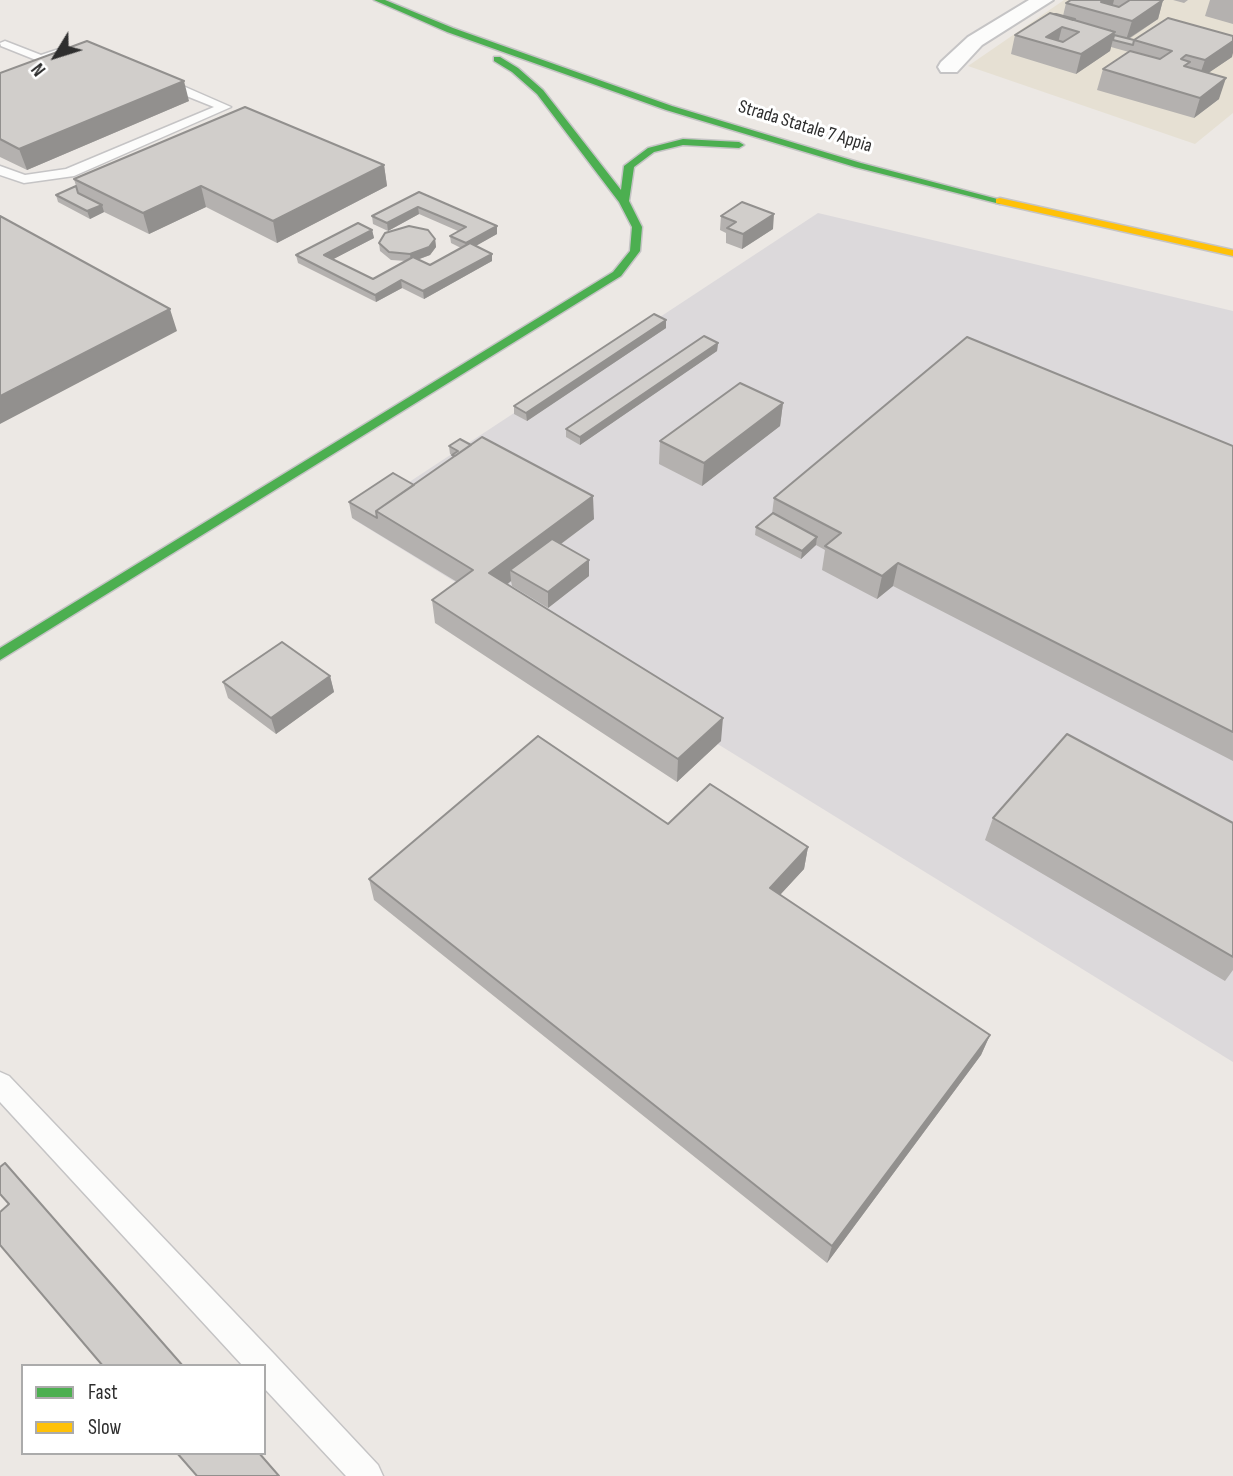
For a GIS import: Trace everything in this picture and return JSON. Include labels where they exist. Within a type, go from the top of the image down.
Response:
[{"type":"main road","name":"Strada Statale 7 Appia","points":[[377,0],[450,30],[668,108],[858,166],[1233,254]]},
{"type":"main road","name":"Strada Statale 7 Appia","points":[[411,0],[468,23],[685,98],[872,154],[1032,194],[1233,236]]},
{"type":"main road","points":[[4,648],[617,274],[635,251],[638,227],[624,201],[540,92],[515,70],[450,30]]},
{"type":"main road","points":[[624,201],[629,166],[651,150],[683,142],[725,143],[858,166]]},
{"type":"street","points":[[949,67],[975,41],[1043,0]]},
{"type":"lane","points":[[0,32],[2,45],[41,59]]},
{"type":"lane","points":[[23,66],[75,46]]},
{"type":"lane","points":[[0,170],[24,179],[69,173],[225,107],[150,77]]},
{"type":"lane","points":[[0,1084],[262,1364]]},
{"type":"lane","points":[[266,1368],[367,1476]]},
{"type":"shaded area","points":[[1064,0],[1233,0],[1233,113],[1195,144],[968,66]]},
{"type":"shaded area","points":[[818,213],[1233,311],[1233,1062],[353,519]]},
{"type":"building","points":[[1071,0],[1104,0],[1101,2],[1119,7],[1130,0],[1163,0],[1132,21],[1066,3]]},
{"type":"building","points":[[1050,13],[1115,32],[1081,54],[1015,35]],"holes":[[[1062,27],[1079,32],[1063,42],[1046,37]]]},
{"type":"building","points":[[1168,18],[1233,36],[1233,41],[1205,60],[1186,55],[1181,59],[1190,62],[1184,66],[1226,78],[1200,98],[1103,69],[1130,51],[1160,59],[1172,51],[1134,40]]},
{"type":"building","points":[[1114,35],[1134,40],[1133,45],[1113,40]]},
{"type":"building","points":[[87,41],[184,81],[19,149],[0,139],[0,73]]},
{"type":"building","points":[[245,107],[384,165],[273,221],[201,186],[143,213],[74,179]]},
{"type":"building","points":[[76,186],[78,193],[102,205],[87,211],[56,195]]},
{"type":"building","points":[[419,192],[497,226],[466,243],[450,236],[466,227],[418,207],[387,223],[372,216]]},
{"type":"building","points":[[742,202],[774,214],[743,234],[727,228],[736,222],[721,216]]},
{"type":"building","points":[[0,216],[170,309],[0,396]]},
{"type":"building","points":[[358,223],[372,230],[324,255],[373,279],[413,257],[430,265],[470,243],[492,254],[423,291],[401,280],[375,295],[296,255]]},
{"type":"building","points":[[409,226],[428,230],[435,239],[429,247],[410,254],[389,252],[379,243],[385,233]]},
{"type":"building","points":[[654,314],[666,320],[526,413],[514,406]]},
{"type":"building","points":[[704,336],[718,343],[580,437],[566,429]]},
{"type":"building","points":[[967,337],[1233,446],[1233,732],[898,563],[882,576],[825,546],[841,533],[774,498]]},
{"type":"building","points":[[740,383],[783,403],[704,463],[660,441]]},
{"type":"building","points":[[482,437],[593,496],[489,573],[723,718],[678,759],[432,600],[473,570],[376,511]]},
{"type":"building","points":[[460,439],[471,445],[455,456],[452,455],[458,451],[449,446]]},
{"type":"building","points":[[393,473],[414,485],[376,511],[377,518],[349,502]]},
{"type":"building","points":[[773,513],[817,537],[802,551],[756,527]]},
{"type":"building","points":[[552,539],[589,560],[548,592],[510,570]]},
{"type":"building","points":[[282,642],[330,676],[271,718],[223,682]]},
{"type":"building","points":[[1067,734],[1233,823],[1233,957],[993,818]]},
{"type":"building","points":[[538,736],[668,824],[710,784],[808,847],[770,888],[990,1035],[832,1246],[369,879]]},
{"type":"building","points":[[5,1163],[181,1364],[101,1364],[0,1245],[0,1212],[9,1204],[0,1194],[0,1167]]},
{"type":"building","points":[[179,1455],[261,1455],[279,1476],[197,1476]]},
{"type":"traffic: fast","points":[[378,0],[450,30],[669,108],[858,165],[1000,201]]},
{"type":"traffic: fast","points":[[497,59],[515,70],[540,92],[624,201],[637,227],[635,251],[617,274]]},
{"type":"traffic: fast","points":[[624,201],[629,166],[651,150],[683,142],[739,145]]},
{"type":"traffic: fast","points":[[0,655],[617,274]]},
{"type":"traffic: slow","points":[[1000,201],[1233,253]]}]
